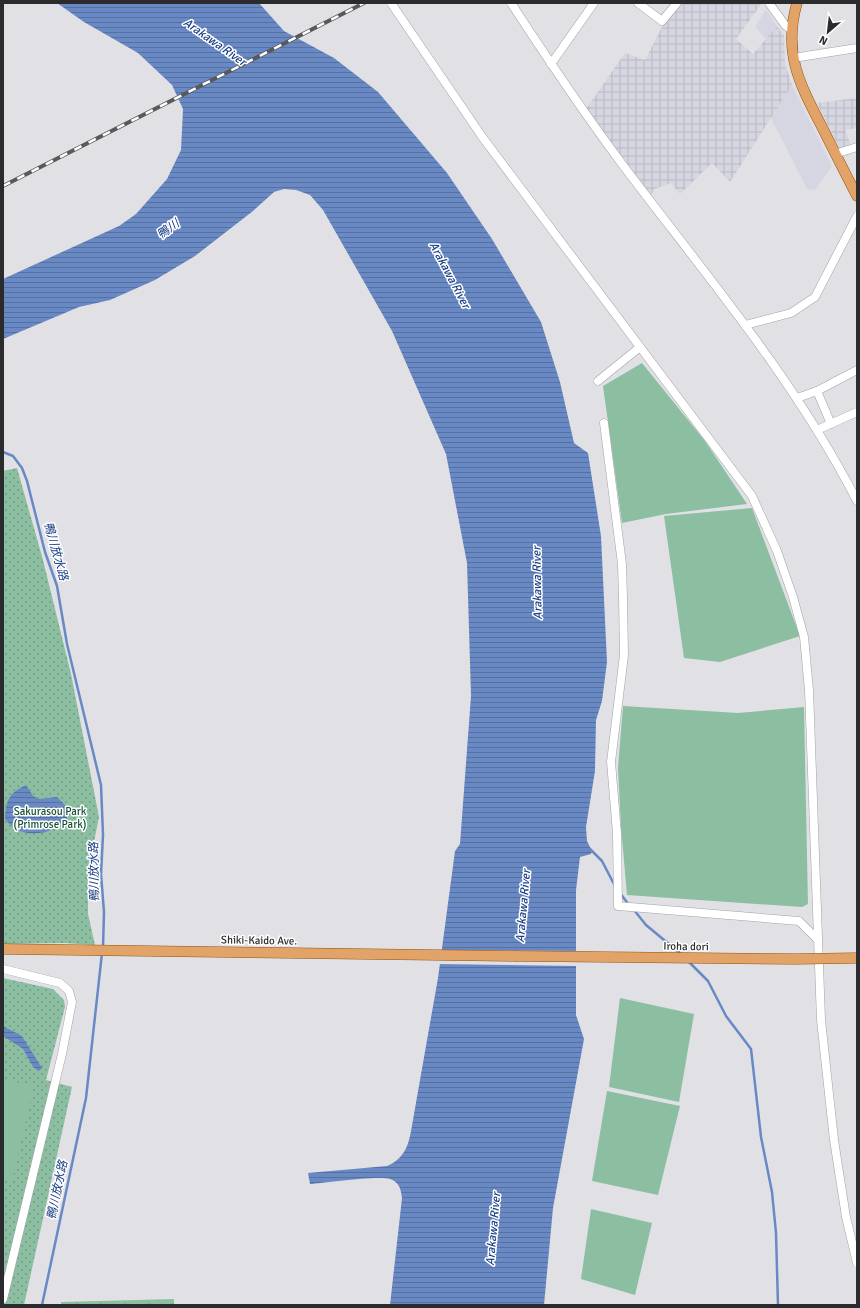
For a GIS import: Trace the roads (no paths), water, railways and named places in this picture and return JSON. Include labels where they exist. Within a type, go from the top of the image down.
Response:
[{"type":"main road","points":[[797,3],[791,30],[793,58],[801,86],[857,196]]},
{"type":"main road","name":"Shiki-Kaido Ave.","points":[[3,949],[515,956]]},
{"type":"main road","name":"Iroha dori","points":[[515,956],[795,959],[857,958]]},
{"type":"street","points":[[391,3],[483,138],[752,496],[777,551],[793,597],[804,637],[809,690],[821,1020],[829,1102],[846,1217],[857,1263]]},
{"type":"street","points":[[511,3],[551,64],[622,164],[745,325],[797,398],[835,459],[857,501]]},
{"type":"street","points":[[551,64],[594,3]]},
{"type":"street","points":[[638,3],[662,21],[677,3]]},
{"type":"street","points":[[769,3],[785,25],[791,30]]},
{"type":"street","points":[[793,58],[857,48]]},
{"type":"street","points":[[835,154],[857,147]]},
{"type":"street","points":[[745,325],[791,313],[815,297],[857,216]]},
{"type":"street","points":[[598,381],[640,347]]},
{"type":"street","points":[[797,398],[817,391],[857,370]]},
{"type":"street","points":[[817,391],[831,424]]},
{"type":"street","points":[[817,430],[857,412]]},
{"type":"street","points":[[604,423],[620,544],[623,598],[624,655],[611,762],[617,833],[618,906],[799,921],[818,940]]},
{"type":"street","points":[[3,969],[60,983],[69,991],[72,1002],[62,1054],[3,1299]]},
{"type":"water","points":[[57,3],[259,3],[284,31],[334,58],[378,92],[447,173],[492,239],[541,322],[560,382],[574,443],[588,453],[601,536],[607,662],[602,701],[596,720],[595,771],[586,827],[587,841],[592,851],[591,854],[580,857],[576,890],[576,1015],[584,1039],[553,1208],[544,1305],[390,1305],[402,1198],[399,1186],[393,1180],[384,1178],[310,1184],[308,1173],[387,1166],[397,1160],[404,1152],[411,1131],[438,978],[455,851],[460,844],[471,696],[467,563],[446,454],[392,331],[323,210],[310,195],[296,190],[284,189],[274,192],[253,211],[195,256],[155,280],[110,300],[79,307],[3,339],[3,279],[119,226],[136,214],[167,179],[181,150],[183,109],[172,85],[138,53],[84,22]]},
{"type":"water","points":[[26,785],[33,796],[39,799],[57,797],[65,805],[67,818],[57,827],[44,832],[30,833],[14,828],[5,819],[6,807],[12,794]]},
{"type":"water","points":[[3,1026],[22,1036],[42,1068],[39,1071],[33,1067],[23,1049],[3,1036]]},
{"type":"waterway","name":"鴨川放水路","points":[[3,452],[13,456],[22,468],[27,481],[45,552],[57,586],[67,644],[101,785],[103,835],[101,874],[104,912],[103,948]]},
{"type":"waterway","points":[[590,849],[602,861],[616,888]]},
{"type":"waterway","points":[[620,893],[629,905]]},
{"type":"waterway","points":[[634,910],[646,925],[681,954]]},
{"type":"waterway","name":"鴨川放水路","points":[[42,1305],[86,1098],[102,953]]},
{"type":"waterway","points":[[688,961],[708,981],[726,1016],[751,1049],[761,1137],[772,1192],[776,1233],[778,1305]]},
{"type":"railway","points":[[3,186],[364,3]]},
{"type":"water label","name":"Arakawa River","points":[[215,42]]},
{"type":"water label","name":"鴨川","points":[[168,229]]},
{"type":"water label","name":"Arakawa River","points":[[450,275]]},
{"type":"water label","name":"Arakawa River","points":[[537,583]]},
{"type":"water label","name":"Arakawa River","points":[[523,906]]},
{"type":"water label","name":"Arakawa River","points":[[493,1229]]},
{"type":"park label","name":"Sakurasou Park (Primrose Park)","points":[[50,817]]}]
